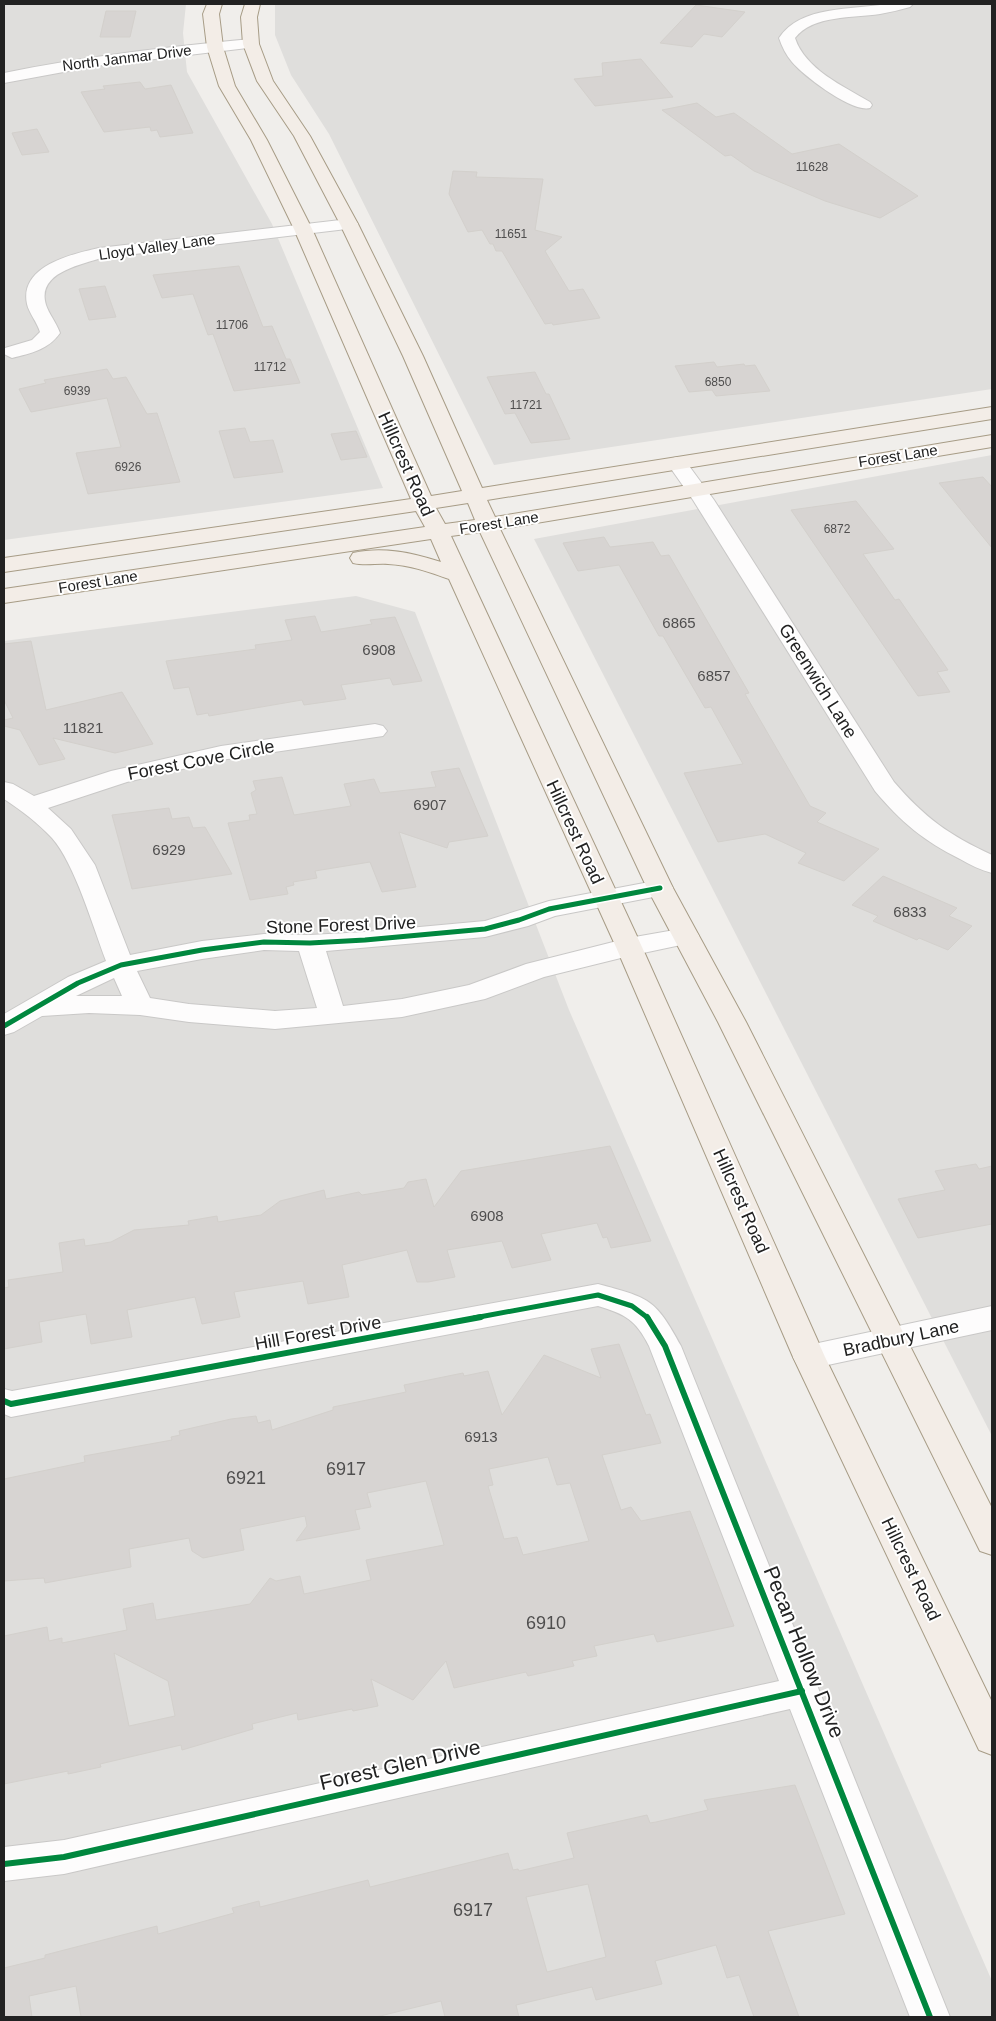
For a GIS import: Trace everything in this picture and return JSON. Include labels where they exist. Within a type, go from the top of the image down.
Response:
[{"type":"main road","name":"Hillcrest Road","points":[[214,4],[211,14],[214,47],[227,86],[259,140],[303,229],[423,503],[629,947],[809,1357],[992,1739]]},
{"type":"main road","points":[[252,4],[249,17],[251,44],[265,81],[302,136],[349,224],[413,356],[487,525],[660,888],[732,1022],[992,1541]]},
{"type":"main road","name":"Forest Lane","points":[[4,565],[474,496],[992,413]]},
{"type":"main road","name":"Forest Lane","points":[[4,596],[487,525],[992,441]]},
{"type":"main road","points":[[136,576],[214,577],[366,557],[411,559],[458,575]]},
{"type":"street","points":[[864,105],[813,74],[790,48],[788,38],[796,27],[809,22],[877,11],[905,4]]},
{"type":"street","name":"North Janmar Drive","points":[[4,78],[96,60],[251,44]]},
{"type":"street","name":"Lloyd Valley Lane","points":[[12,352],[39,344],[50,333],[46,320],[36,306],[38,283],[48,273],[69,263],[99,253],[349,224]]},
{"type":"street","name":"Greenwich Lane","points":[[677,463],[884,786],[910,815],[928,829],[948,842],[992,865]]},
{"type":"street","name":"Forest Cove Circle","points":[[32,805],[120,776],[221,753],[374,731]]},
{"type":"street","points":[[4,789],[32,805],[62,834],[82,865],[121,965],[140,1006]]},
{"type":"street","name":"Stone Forest Drive","points":[[4,1026],[78,983],[121,965],[202,950],[264,942],[310,943],[428,936],[485,929],[519,920],[550,908],[660,888]]},
{"type":"street","name":"Stone Forest Drive","points":[[35,1008],[89,1004],[140,1006],[189,1013],[275,1020],[333,1016],[402,1008],[475,992],[536,970],[629,947],[686,936]]},
{"type":"street","name":"Stone Forest Drive","points":[[310,943],[333,1016]]},
{"type":"street","name":"Hill Forest Drive","points":[[4,1401],[11,1404],[598,1295],[636,1306]]},
{"type":"street","name":"Pecan Hollow Drive","points":[[636,1306],[653,1322],[666,1346],[930,2017]]},
{"type":"street","name":"Bradbury Lane","points":[[809,1357],[992,1318]]},
{"type":"street","name":"Forest Glen Drive","points":[[4,1864],[64,1857],[802,1691]]},
{"type":"shaded area","points":[[4,4],[186,4],[183,33],[187,72],[272,224],[383,488],[4,540]]},
{"type":"shaded area","points":[[275,4],[992,4],[992,389],[494,465],[329,134],[291,75],[275,35]]},
{"type":"shaded area","points":[[992,455],[992,1436],[534,539]]},
{"type":"shaded area","points":[[356,596],[415,612],[569,1010],[992,1981],[992,2017],[4,2017],[4,641]]},
{"type":"building","points":[[696,5],[745,12],[722,37],[704,34],[692,47],[660,43]]},
{"type":"building","points":[[106,11],[136,11],[130,37],[100,37]]},
{"type":"building","points":[[641,59],[673,97],[595,106],[574,79],[603,76],[602,63]]},
{"type":"building","points":[[140,82],[145,89],[171,85],[193,133],[160,137],[157,130],[151,131],[150,127],[104,132],[81,92],[105,89],[103,86]]},
{"type":"building","points":[[697,103],[716,117],[734,113],[792,154],[839,144],[918,196],[880,218],[825,201],[754,171],[731,155],[725,156],[662,110]]},
{"type":"building","points":[[37,129],[49,152],[22,155],[12,133]]},
{"type":"building","points":[[453,171],[477,172],[476,177],[543,179],[535,230],[562,237],[545,251],[569,291],[583,289],[600,318],[553,325],[552,323],[545,324],[502,251],[496,251],[482,230],[468,232],[449,194]]},
{"type":"building","points":[[239,266],[263,327],[272,326],[286,359],[290,359],[300,383],[234,391],[213,334],[208,335],[193,294],[162,298],[153,275]]},
{"type":"building","points":[[105,286],[116,317],[89,320],[79,289]]},
{"type":"building","points":[[714,362],[717,367],[744,364],[745,366],[755,365],[770,391],[716,396],[712,390],[689,392],[675,366]]},
{"type":"building","points":[[107,369],[113,379],[126,377],[147,414],[157,413],[180,482],[88,494],[76,453],[121,447],[107,398],[31,412],[19,389],[46,383],[44,380]]},
{"type":"building","points":[[535,372],[546,394],[549,394],[570,439],[531,443],[515,413],[505,414],[487,377]]},
{"type":"building","points":[[245,428],[250,442],[273,440],[283,472],[234,478],[219,431]]},
{"type":"building","points":[[356,431],[367,457],[341,460],[331,434]]},
{"type":"building","points":[[983,477],[992,487],[992,548],[939,483]]},
{"type":"building","points":[[856,501],[894,549],[863,554],[895,600],[899,599],[948,670],[937,672],[950,692],[918,696],[791,510]]},
{"type":"building","points":[[604,537],[610,547],[653,542],[661,556],[669,555],[749,693],[745,694],[810,806],[826,813],[817,822],[879,849],[844,881],[798,863],[806,853],[765,834],[718,842],[684,773],[743,764],[711,707],[705,708],[663,636],[659,636],[619,565],[578,571],[563,543]]},
{"type":"building","points":[[315,616],[321,632],[372,624],[370,620],[395,617],[422,681],[393,685],[390,678],[341,685],[346,699],[304,705],[302,700],[209,716],[208,713],[197,715],[189,687],[174,689],[166,661],[256,649],[255,645],[292,640],[285,620]]},
{"type":"building","points":[[31,641],[46,710],[122,692],[153,744],[115,753],[53,738],[65,759],[39,765],[20,730],[4,726],[4,720],[13,718],[4,700],[4,644]]},
{"type":"building","points":[[459,768],[488,836],[449,842],[447,848],[399,832],[416,887],[382,892],[370,862],[315,871],[317,878],[293,882],[294,885],[286,887],[288,894],[250,900],[228,823],[250,820],[249,815],[257,814],[251,793],[256,790],[253,781],[282,777],[294,815],[351,806],[344,784],[374,779],[380,793],[436,787],[431,772]]},
{"type":"building","points":[[169,808],[172,819],[189,817],[193,828],[205,827],[232,874],[132,889],[112,815]]},
{"type":"building","points":[[883,876],[957,908],[949,916],[972,926],[948,950],[919,938],[917,940],[873,921],[878,916],[852,905]]},
{"type":"building","points":[[610,1146],[651,1241],[611,1248],[607,1237],[603,1238],[597,1223],[541,1234],[551,1260],[512,1268],[502,1241],[447,1250],[455,1277],[428,1282],[417,1282],[407,1250],[342,1265],[349,1297],[308,1304],[303,1281],[234,1292],[240,1317],[202,1324],[195,1297],[127,1310],[132,1337],[91,1344],[86,1314],[39,1322],[42,1342],[4,1349],[4,1288],[9,1287],[8,1280],[63,1272],[59,1243],[84,1239],[85,1246],[111,1242],[134,1230],[189,1225],[188,1221],[217,1216],[218,1222],[261,1215],[280,1201],[324,1190],[326,1199],[359,1192],[362,1195],[404,1188],[408,1182],[426,1179],[434,1207],[461,1171]]},
{"type":"building","points":[[976,1164],[979,1169],[992,1166],[992,1224],[918,1238],[898,1199],[945,1190],[935,1171]]},
{"type":"building","points":[[619,1344],[646,1415],[650,1414],[661,1443],[602,1455],[621,1510],[631,1507],[641,1521],[690,1511],[734,1626],[657,1642],[654,1634],[594,1646],[597,1656],[572,1661],[574,1666],[528,1676],[526,1672],[454,1688],[446,1661],[413,1700],[371,1679],[378,1706],[353,1711],[352,1709],[298,1720],[297,1713],[252,1724],[253,1729],[182,1750],[181,1745],[100,1764],[101,1767],[68,1774],[68,1771],[4,1784],[4,1636],[47,1627],[49,1641],[62,1638],[62,1643],[127,1630],[123,1609],[153,1603],[156,1620],[250,1604],[270,1578],[276,1581],[300,1576],[304,1594],[371,1580],[366,1560],[444,1545],[426,1481],[367,1493],[371,1507],[355,1510],[360,1529],[296,1541],[307,1526],[305,1516],[240,1529],[244,1550],[203,1558],[192,1551],[189,1538],[129,1549],[131,1567],[45,1583],[44,1578],[4,1581],[4,1479],[85,1462],[84,1456],[172,1440],[171,1437],[180,1435],[179,1431],[231,1419],[256,1416],[258,1423],[270,1420],[272,1430],[333,1410],[333,1407],[406,1392],[404,1385],[463,1373],[464,1376],[488,1371],[502,1415],[544,1355],[601,1378],[591,1349]],"holes":[[[548,1457],[557,1485],[570,1483],[589,1541],[523,1555],[517,1537],[504,1539],[488,1486],[493,1485],[489,1469]],[[114,1653],[168,1681],[175,1716],[129,1726]]]},
{"type":"building","points":[[795,1785],[845,1914],[768,1931],[799,2017],[754,2017],[739,1975],[727,1978],[716,1945],[655,1961],[662,1984],[596,2000],[592,1987],[516,2005],[519,2017],[445,2017],[441,2001],[376,2017],[81,2017],[76,1986],[29,1996],[32,2017],[4,2017],[4,1968],[45,1958],[45,1955],[157,1926],[158,1934],[234,1913],[232,1908],[259,1901],[260,1907],[368,1880],[370,1887],[508,1853],[513,1870],[518,1869],[519,1871],[574,1858],[567,1833],[647,1815],[650,1823],[708,1810],[704,1800]],"holes":[[[588,1884],[606,1957],[547,1972],[526,1897]]]},
{"type":"cycle path","points":[[4,1026],[78,983],[121,965],[202,950],[264,942],[310,943],[365,940],[485,929],[519,920],[549,909],[660,888]]},
{"type":"cycle path","points":[[4,1401],[11,1404],[598,1295],[623,1302],[640,1310],[652,1323],[665,1346],[930,2017]]},
{"type":"cycle path","points":[[4,1864],[64,1857],[802,1691]]}]
